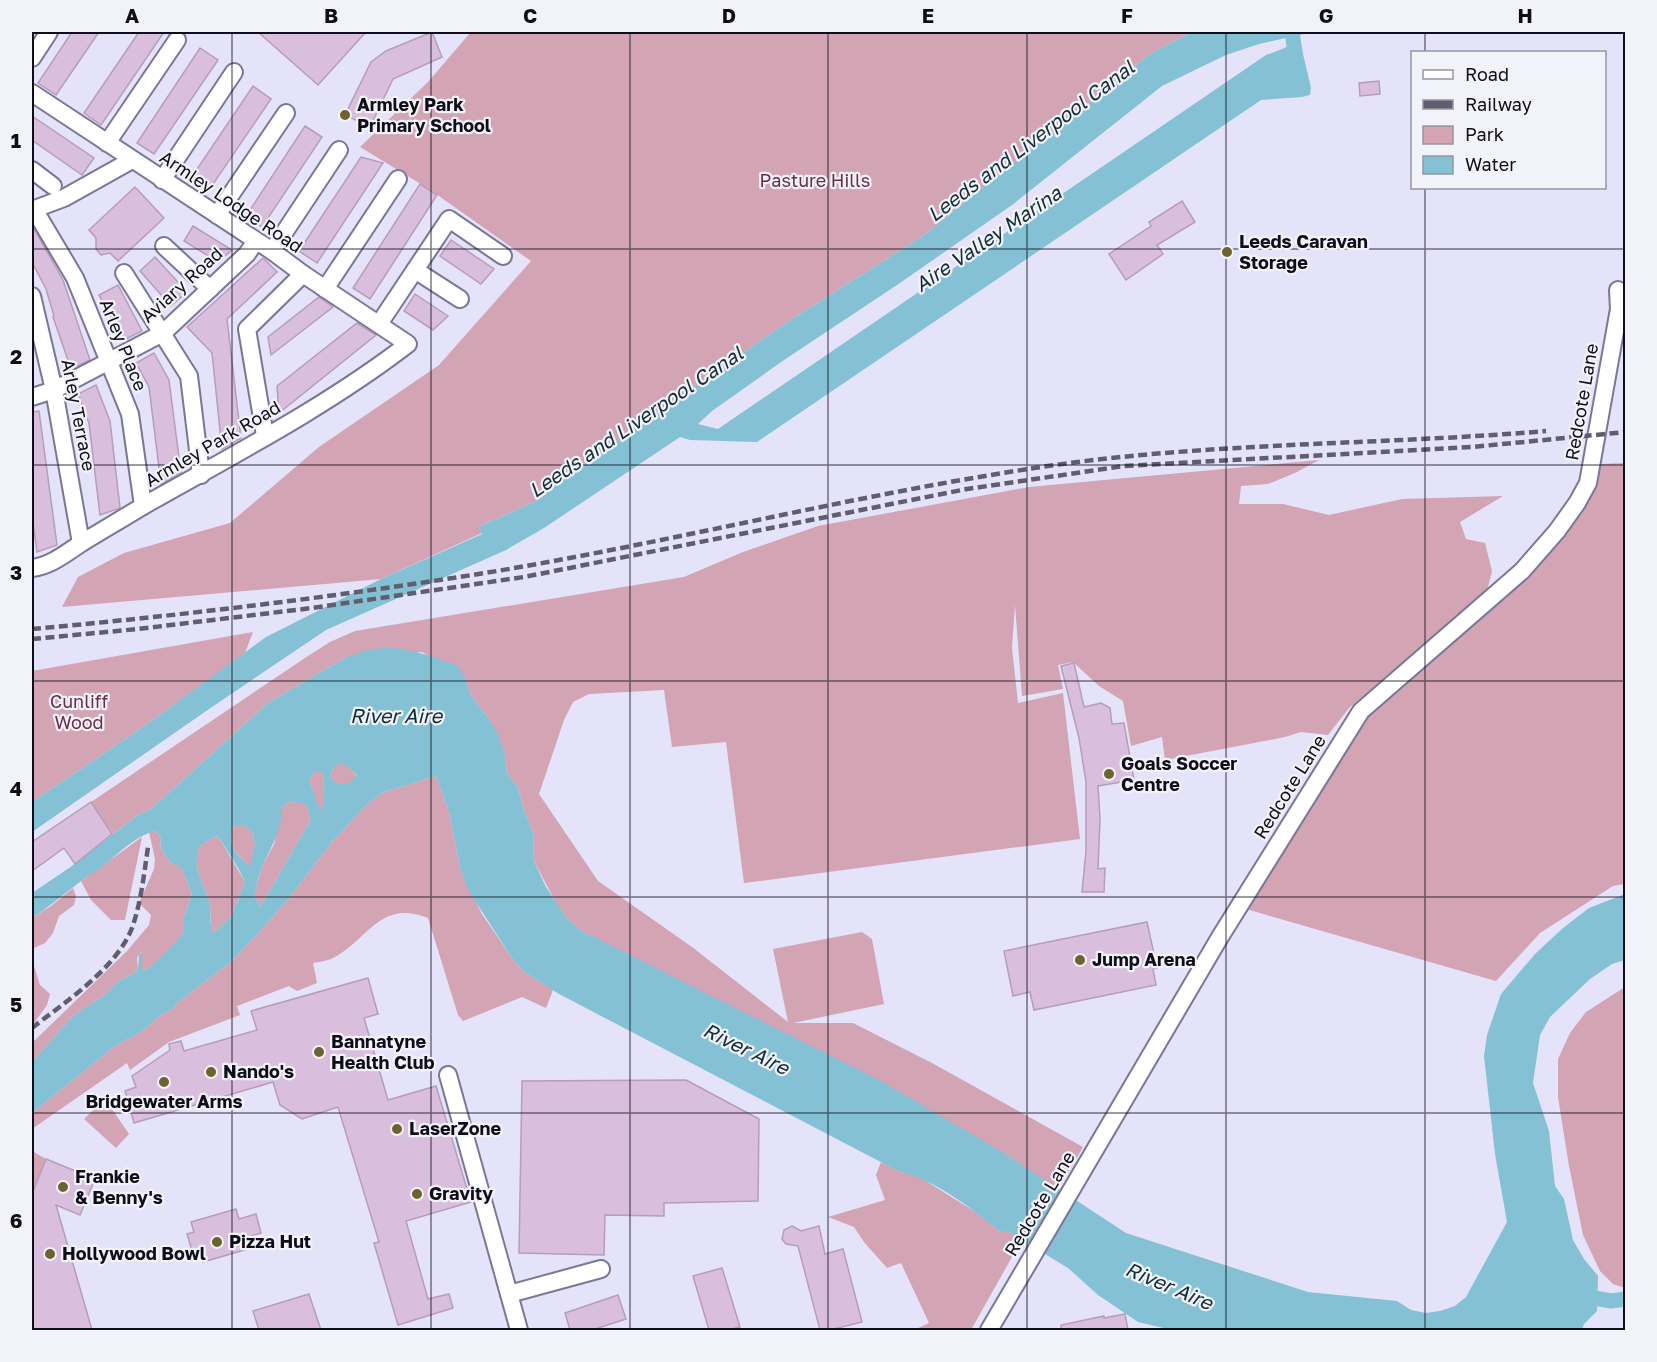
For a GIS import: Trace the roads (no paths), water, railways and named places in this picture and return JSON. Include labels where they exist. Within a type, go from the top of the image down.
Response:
[{"type":"street","points":[[32,58],[49,32]]},
{"type":"street","points":[[107,143],[177,40]]},
{"type":"street","points":[[162,180],[234,72]]},
{"type":"street","name":"Armley Lodge Road","points":[[32,93],[255,242],[272,251],[408,344]]},
{"type":"street","points":[[217,215],[286,113]]},
{"type":"street","points":[[272,251],[339,150]]},
{"type":"street","points":[[33,209],[64,198],[132,160]]},
{"type":"street","points":[[32,170],[53,186]]},
{"type":"street","points":[[325,289],[398,179]]},
{"type":"street","name":"Arley Place","points":[[33,209],[75,278],[130,414],[143,506]]},
{"type":"street","points":[[379,324],[449,219],[503,256]]},
{"type":"street","name":"Aviary Road","points":[[32,398],[54,390],[163,333],[247,254],[255,242]]},
{"type":"street","points":[[164,246],[210,289]]},
{"type":"street","points":[[415,270],[460,299]]},
{"type":"street","points":[[124,273],[189,376],[201,475]]},
{"type":"street","points":[[266,436],[247,329],[303,274]]},
{"type":"street","name":"Redcote Lane","points":[[989,1330],[1231,920],[1361,711],[1522,571],[1557,531],[1577,503],[1588,483],[1619,309],[1618,290]]},
{"type":"street","name":"Arley Terrace","points":[[32,296],[54,390],[81,543]]},
{"type":"street","name":"Armley Park Road","points":[[32,568],[42,567],[143,506],[201,475],[367,375],[408,344]]},
{"type":"street","points":[[448,1075],[519,1330]]},
{"type":"street","points":[[509,1294],[601,1269]]},
{"type":"water","points":[[1192,32],[1313,32],[1259,44],[1226,55],[1162,86],[1012,205],[784,360],[712,411],[698,424],[718,429],[1266,55],[1300,41],[1311,88],[1310,95],[1261,100],[757,442],[690,440],[680,437],[544,528],[506,550],[326,630],[32,832],[32,802],[149,723],[266,637],[381,579],[482,534],[479,527],[540,499],[560,480],[786,323],[923,236],[1150,54]]},
{"type":"water","name":"River Aire","points":[[382,648],[402,649],[457,665],[471,695],[499,736],[507,774],[518,787],[534,836],[533,859],[546,887],[566,917],[580,930],[881,1081],[1007,1155],[1126,1233],[1308,1292],[1397,1301],[1411,1310],[1426,1313],[1455,1306],[1466,1297],[1507,1222],[1495,1154],[1484,1056],[1487,1035],[1501,994],[1535,954],[1563,928],[1589,908],[1625,894],[1625,960],[1612,964],[1590,979],[1550,1017],[1540,1035],[1533,1083],[1549,1131],[1555,1186],[1564,1199],[1573,1240],[1584,1259],[1598,1276],[1597,1311],[1584,1324],[1582,1330],[1172,1330],[1138,1322],[1098,1295],[1068,1268],[1007,1231],[999,1231],[939,1188],[900,1172],[559,994],[523,971],[470,893],[461,872],[449,812],[436,776],[384,792],[369,802],[332,842],[286,902],[232,961],[176,1004],[172,1010],[162,1014],[141,1032],[115,1046],[32,1113],[32,1062],[73,1016],[105,995],[116,983],[138,971],[139,952],[142,954],[142,969],[147,970],[177,941],[184,931],[184,918],[192,894],[182,869],[169,861],[161,848],[160,836],[155,831],[133,841],[98,870],[32,918],[32,893],[138,815],[150,810],[268,703],[345,658],[364,651]],"holes":[[[339,764],[347,765],[357,776],[348,784],[337,783],[330,777],[333,769]],[[315,772],[322,772],[324,792],[321,813],[309,780]],[[290,801],[307,805],[311,819],[261,906],[254,896],[261,870],[282,816],[282,808]],[[234,825],[243,825],[252,831],[255,844],[250,866],[234,849],[232,831]],[[218,836],[245,882],[231,917],[212,934],[210,906],[198,872],[199,847]]]},
{"type":"waterway","name":"Aire Valley Marina","points":[[1290,63],[1295,52],[1292,32]]},
{"type":"waterway","points":[[1578,1295],[1611,1301],[1626,1299]]},
{"type":"railway","points":[[32,629],[265,604],[497,571],[910,489],[1048,466],[1172,452],[1546,431]]},
{"type":"railway","points":[[32,639],[312,608],[524,577],[967,489],[1124,466],[1472,447],[1626,432]]},
{"type":"railway","points":[[32,1028],[88,984],[102,971],[124,943],[138,909],[148,847]]},
{"type":"place","name":"Armley Park Primary School","points":[[345,115]]},
{"type":"place","name":"Leeds Caravan Storage","points":[[1227,252]]},
{"type":"place","name":"Goals Soccer Centre","points":[[1109,774]]},
{"type":"place","name":"Jump Arena","points":[[1080,960]]},
{"type":"place","name":"Bannatyne Health Club","points":[[319,1052]]},
{"type":"place","name":"Nando's","points":[[211,1072]]},
{"type":"place","name":"Bridgewater Arms","points":[[164,1082]]},
{"type":"place","name":"LaserZone","points":[[397,1129]]},
{"type":"place","name":"Frankie & Benny's","points":[[63,1187]]},
{"type":"place","name":"Gravity","points":[[417,1194]]},
{"type":"place","name":"Pizza Hut","points":[[217,1242]]},
{"type":"place","name":"Hollywood Bowl","points":[[50,1254]]},
{"type":"water label","name":"Leeds and Liverpool Canal","points":[[1031,141]]},
{"type":"water label","name":"Leeds and Liverpool Canal","points":[[636,422]]},
{"type":"park label","name":"Pasture Hills","points":[[815,181]]},
{"type":"park label","name":"Cunliff Wood","points":[[79,712]]}]
